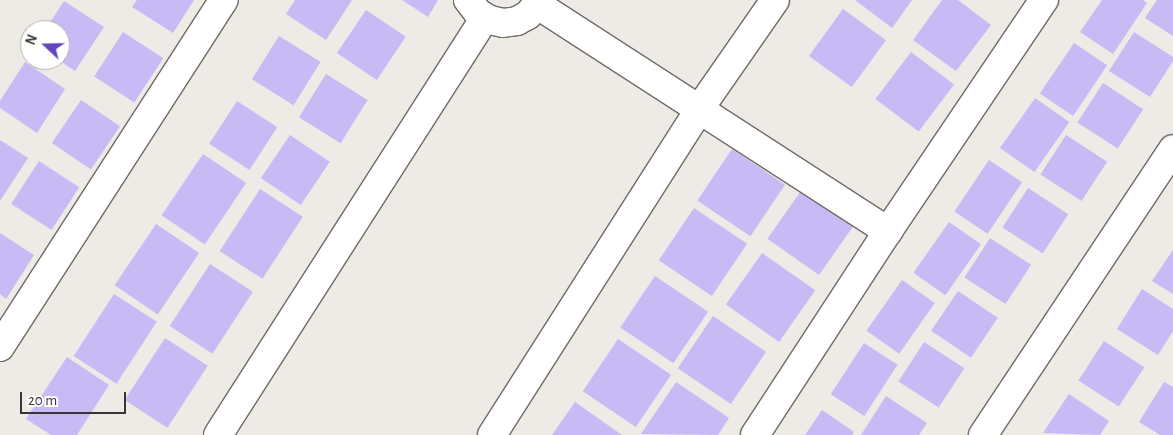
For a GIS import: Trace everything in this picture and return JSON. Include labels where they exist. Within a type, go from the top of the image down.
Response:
[{"type":"street","points":[[0,347],[224,0]]},
{"type":"street","points":[[492,435],[700,108],[775,0]]},
{"type":"street","points":[[755,435],[888,231],[1044,0]]},
{"type":"street","points":[[218,435],[477,9],[503,23],[516,21],[528,15],[539,3],[888,231]]},
{"type":"street","points":[[983,435],[1173,149]]},
{"type":"building","points":[[137,0],[194,0],[173,33],[132,7]]},
{"type":"building","points":[[295,0],[352,0],[326,40],[286,14]]},
{"type":"building","points":[[402,0],[438,0],[428,17]]},
{"type":"building","points":[[855,0],[912,0],[892,28]]},
{"type":"building","points":[[942,0],[958,0],[991,25],[956,71],[913,40]]},
{"type":"building","points":[[1102,0],[1143,0],[1147,3],[1113,54],[1080,32]]},
{"type":"building","points":[[1157,0],[1173,0],[1173,36],[1145,18]]},
{"type":"building","points":[[64,1],[104,27],[75,71],[70,68],[70,20],[52,20]]},
{"type":"building","points":[[843,9],[886,40],[852,87],[809,56]]},
{"type":"building","points":[[366,10],[406,37],[377,80],[337,53]]},
{"type":"building","points":[[123,32],[163,58],[134,103],[94,76]]},
{"type":"building","points":[[1134,32],[1173,57],[1173,61],[1150,97],[1109,71]]},
{"type":"building","points":[[279,36],[321,62],[294,105],[252,79]]},
{"type":"building","points":[[1074,43],[1107,65],[1073,116],[1040,94]]},
{"type":"building","points":[[911,52],[954,84],[919,132],[875,99]]},
{"type":"building","points":[[20,70],[37,70],[65,89],[37,133],[0,108],[0,101]]},
{"type":"building","points":[[326,74],[368,100],[341,143],[299,117]]},
{"type":"building","points":[[1103,83],[1143,109],[1118,149],[1077,122]]},
{"type":"building","points":[[1035,98],[1069,122],[1034,172],[1000,148]]},
{"type":"building","points":[[81,100],[120,126],[91,169],[52,143]]},
{"type":"building","points":[[237,101],[277,127],[249,170],[209,144]]},
{"type":"building","points":[[290,135],[330,162],[301,205],[261,178]]},
{"type":"building","points":[[1066,135],[1107,162],[1081,201],[1040,174]]},
{"type":"building","points":[[0,140],[28,158],[0,201]]},
{"type":"building","points":[[732,149],[785,185],[750,236],[697,200]]},
{"type":"building","points":[[203,154],[246,183],[205,244],[162,215]]},
{"type":"building","points":[[989,160],[1022,182],[987,234],[954,211]]},
{"type":"building","points":[[39,161],[79,187],[51,230],[11,204]]},
{"type":"building","points":[[803,188],[855,224],[819,275],[767,239]]},
{"type":"building","points":[[1028,188],[1068,214],[1043,254],[1002,227]]},
{"type":"building","points":[[260,189],[303,217],[262,279],[220,251]]},
{"type":"building","points":[[694,208],[747,244],[712,296],[659,260]]},
{"type":"building","points":[[949,222],[981,244],[945,295],[913,273]]},
{"type":"building","points":[[156,224],[199,253],[158,314],[115,285]]},
{"type":"building","points":[[0,233],[34,255],[6,299],[0,294]]},
{"type":"building","points":[[990,238],[1031,265],[1005,304],[964,277]]},
{"type":"building","points":[[1173,250],[1173,294],[1152,281]]},
{"type":"building","points":[[762,253],[815,290],[779,342],[726,305]]},
{"type":"building","points":[[210,264],[253,292],[212,354],[170,326]]},
{"type":"building","points":[[655,276],[708,312],[673,363],[620,327]]},
{"type":"building","points":[[902,280],[935,303],[899,354],[866,331]]},
{"type":"building","points":[[1142,289],[1173,309],[1173,331],[1158,355],[1117,329]]},
{"type":"building","points":[[958,291],[998,318],[971,358],[931,331]]},
{"type":"building","points":[[114,294],[157,322],[116,384],[74,356]]},
{"type":"building","points":[[713,316],[766,352],[731,404],[678,368]]},
{"type":"building","points":[[165,338],[208,366],[167,428],[125,400]]},
{"type":"building","points":[[618,339],[671,375],[636,427],[583,391]]},
{"type":"building","points":[[1104,341],[1144,367],[1119,407],[1078,380]]},
{"type":"building","points":[[924,342],[964,368],[939,408],[898,381]]},
{"type":"building","points":[[864,343],[898,365],[864,416],[831,394]]},
{"type":"building","points":[[67,357],[109,385],[77,435],[51,435],[26,419]]},
{"type":"building","points":[[676,382],[729,418],[718,435],[641,434]]},
{"type":"building","points":[[1164,382],[1173,387],[1173,435],[1160,435],[1139,422]]},
{"type":"building","points":[[1069,394],[1109,421],[1100,435],[1043,433]]},
{"type":"building","points":[[886,396],[927,423],[919,435],[861,435]]},
{"type":"building","points":[[575,402],[622,435],[552,435]]},
{"type":"building","points":[[822,410],[854,432],[852,435],[805,435]]}]
